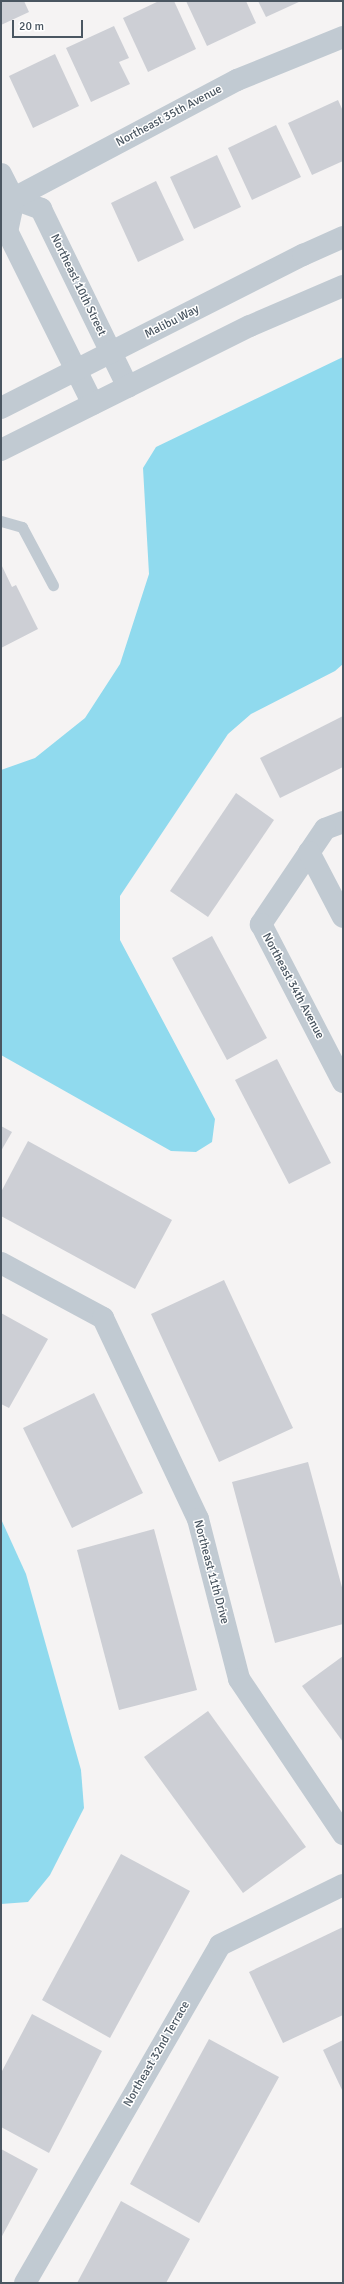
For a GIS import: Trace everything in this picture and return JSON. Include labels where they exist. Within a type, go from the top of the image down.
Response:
[{"type":"street","name":"Northeast 35th Avenue","points":[[7,202],[237,80],[343,37]]},
{"type":"street","points":[[1,174],[7,202],[7,231],[93,404]]},
{"type":"street","name":"Northeast 10th Street","points":[[7,202],[41,209],[128,387]]},
{"type":"street","name":"Malibu Way","points":[[1,408],[302,255],[343,237]]},
{"type":"street","points":[[1,450],[250,326],[343,286]]},
{"type":"street","name":"Northeast 34th Avenue","points":[[343,822],[325,829],[261,924],[337,1056],[343,1082]]},
{"type":"street","points":[[309,852],[343,918]]},
{"type":"street","name":"Northeast 11th Drive","points":[[1,1263],[103,1318],[198,1519],[239,1679],[343,1834]]},
{"type":"street","name":"Northeast 32nd Terrace","points":[[25,2283],[220,1945],[343,1885]]},
{"type":"lane","points":[[1,522],[22,527],[53,585]]},
{"type":"water","points":[[343,357],[343,664],[335,671],[251,714],[228,734],[120,896],[120,940],[215,1119],[212,1142],[196,1152],[171,1151],[1,1055],[1,770],[35,758],[85,718],[120,664],[149,574],[143,468],[156,447]]},
{"type":"water","points":[[1,1519],[26,1574],[81,1770],[84,1808],[50,1875],[28,1902],[1,1904]]},
{"type":"building","points":[[1,1],[24,1],[29,12],[1,25]]},
{"type":"building","points":[[159,1],[174,1],[196,49],[148,72],[123,18]]},
{"type":"building","points":[[186,1],[246,1],[256,23],[207,46]]},
{"type":"building","points":[[258,1],[301,1],[266,17]]},
{"type":"building","points":[[114,26],[129,58],[119,62],[130,84],[91,102],[66,48]]},
{"type":"building","points":[[55,54],[79,106],[33,128],[9,76]]},
{"type":"building","points":[[338,100],[343,111],[343,161],[312,175],[288,123]]},
{"type":"building","points":[[276,125],[301,177],[252,200],[228,148]]},
{"type":"building","points":[[217,155],[241,207],[194,229],[170,177]]},
{"type":"building","points":[[156,181],[184,240],[138,262],[111,203]]},
{"type":"building","points":[[1,564],[12,587],[16,585],[38,629],[1,648]]},
{"type":"building","points":[[343,716],[343,767],[280,798],[260,758]]},
{"type":"building","points":[[236,793],[274,820],[208,917],[170,891]]},
{"type":"building","points":[[212,936],[267,1038],[227,1060],[172,958]]},
{"type":"building","points":[[277,1059],[331,1163],[289,1184],[235,1080]]},
{"type":"building","points":[[1,1126],[12,1132],[1,1151]]},
{"type":"building","points":[[28,1141],[172,1220],[135,1289],[1,1216],[1,1192]]},
{"type":"building","points":[[224,1280],[293,1428],[219,1462],[151,1314]]},
{"type":"building","points":[[1,1313],[48,1339],[9,1408],[1,1404]]},
{"type":"building","points":[[94,1393],[143,1493],[72,1528],[23,1428]]},
{"type":"building","points":[[308,1462],[343,1591],[343,1624],[275,1643],[232,1482]]},
{"type":"building","points":[[154,1529],[197,1690],[119,1710],[77,1550]]},
{"type":"building","points":[[343,1656],[343,1742],[302,1686]]},
{"type":"building","points":[[208,1711],[306,1847],[243,1893],[144,1757]]},
{"type":"building","points":[[121,1854],[190,1891],[110,2038],[42,2000]]},
{"type":"building","points":[[343,1927],[343,2015],[283,2043],[249,1972]]},
{"type":"building","points":[[32,2014],[102,2051],[49,2153],[1,2127],[1,2073]]},
{"type":"building","points":[[209,2039],[279,2077],[199,2223],[130,2184]]},
{"type":"building","points":[[343,2040],[343,2092],[323,2050]]},
{"type":"building","points":[[1,2149],[38,2169],[1,2238]]},
{"type":"building","points":[[121,2201],[190,2239],[166,2283],[77,2283]]}]
